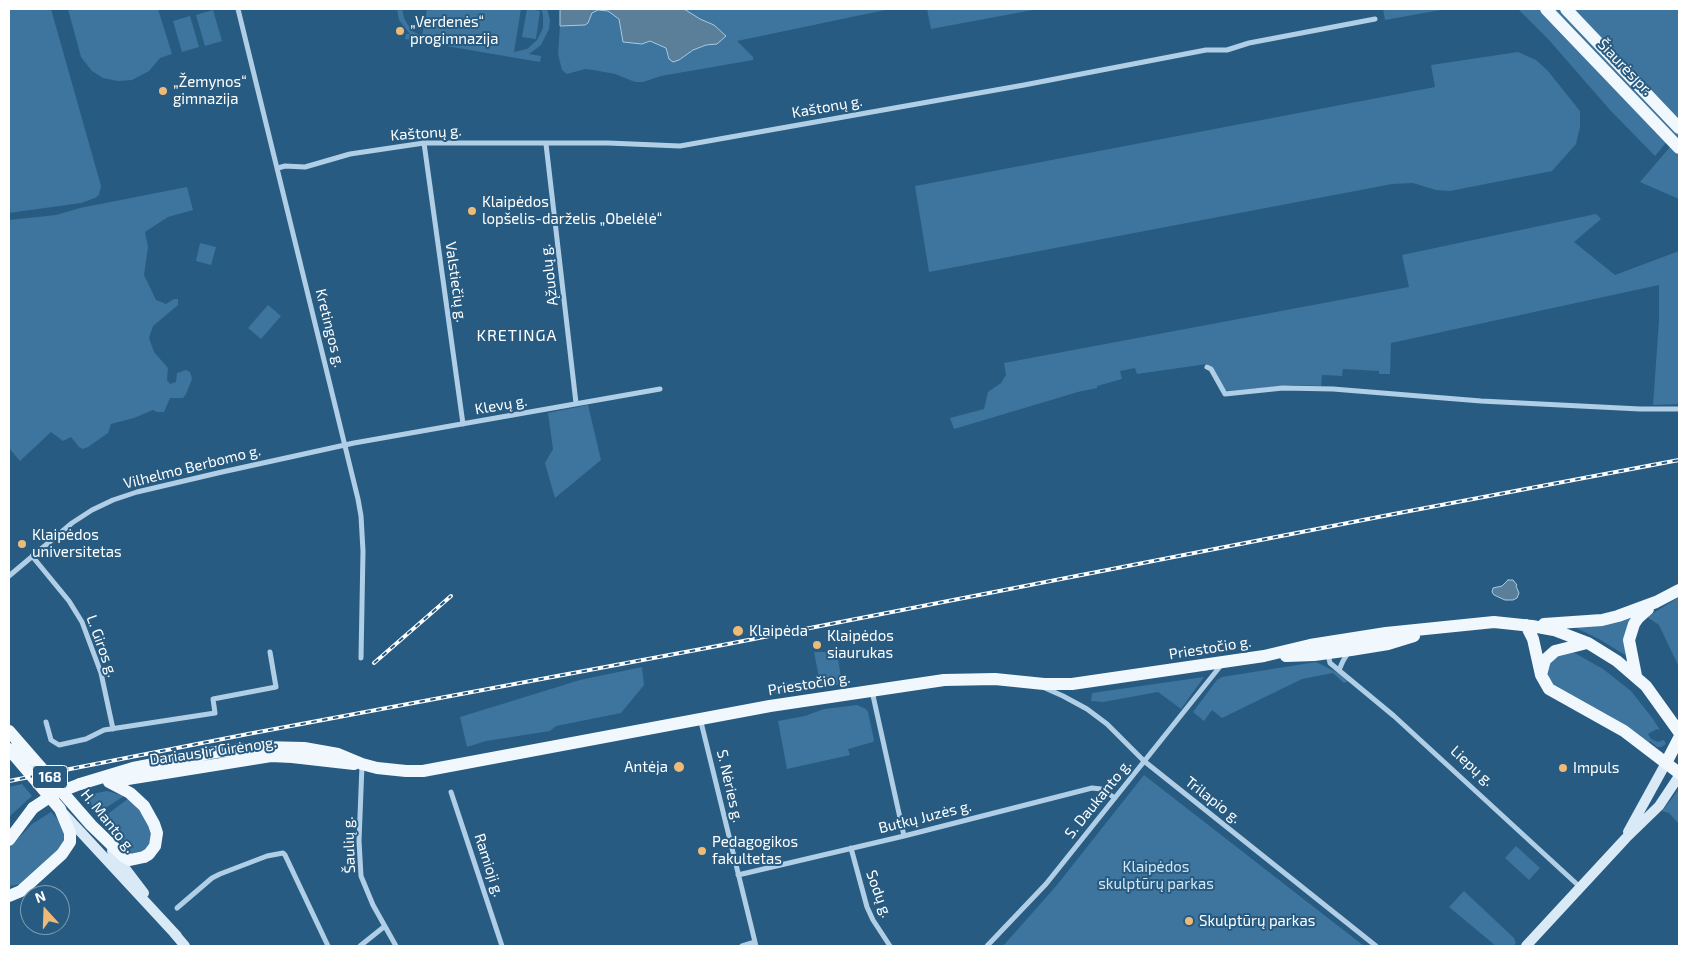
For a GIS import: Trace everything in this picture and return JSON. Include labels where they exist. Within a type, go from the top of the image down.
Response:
[{"type":"main road","name":"Šiaurės pr.","points":[[1546,9],[1679,148]]},
{"type":"main road","name":"Šiaurės pr.","points":[[1566,9],[1679,128]]},
{"type":"main road","points":[[1526,946],[1626,838],[1659,806],[1679,774],[1624,731],[1549,689],[1541,675],[1529,626],[1602,620],[1632,612],[1679,590]]},
{"type":"main road","points":[[1636,676],[1630,650],[1630,632],[1638,618],[1656,602]]},
{"type":"main road","name":"Priestočio g.","points":[[362,764],[392,770],[423,771],[700,718],[872,690],[961,679],[995,679],[1058,685],[1080,684],[1264,656],[1314,656],[1328,648],[1386,633],[1494,622],[1529,626],[1566,634],[1588,643],[1617,661],[1636,676],[1651,691],[1679,732]]},
{"type":"main road","name":"Priestočio g.","points":[[1328,648],[1351,650],[1388,644],[1449,627]]},
{"type":"main road","points":[[1541,675],[1545,660],[1555,651],[1588,643]]},
{"type":"main road","name":"H. Manto g.","points":[[9,731],[91,825],[185,946]]},
{"type":"main road","points":[[1626,838],[1679,738]]},
{"type":"main road","name":"Dariaus ir Girėno g.","points":[[9,827],[18,818],[54,794],[81,784],[133,768],[216,752],[282,746],[338,754],[362,764]]},
{"type":"main road","name":"H. Manto g.","points":[[9,748],[60,809],[177,936]]},
{"type":"main road","name":"Dariaus ir Girėno g.","points":[[81,784],[147,777],[272,756],[309,758],[348,765],[362,764]]},
{"type":"main road","points":[[91,825],[126,859],[144,857],[153,850],[157,840],[157,833],[144,806],[143,787],[147,777],[155,769],[169,762]]},
{"type":"main road","points":[[109,782],[130,793],[144,806]]},
{"type":"main road","name":"Dariaus ir Girėno g.","points":[[9,840],[33,808]]},
{"type":"main road","points":[[9,896],[62,854],[70,842],[70,833],[60,809]]},
{"type":"street","name":"Kretingos g.","points":[[238,9],[358,499],[361,522],[363,579],[361,658]]},
{"type":"street","name":"Kaštonų g.","points":[[278,168],[305,166],[350,154],[424,143],[608,143],[680,146],[1024,85],[1192,52],[1227,50],[1249,42],[1375,19]]},
{"type":"street","name":"Valstiečių g.","points":[[424,143],[464,424]]},
{"type":"street","name":"Ąžuolų g.","points":[[546,144],[576,403]]},
{"type":"street","points":[[1207,367],[1211,369],[1222,392],[1225,394],[1282,388],[1334,388],[1481,401],[1640,409],[1679,409]]},
{"type":"street","name":"Klevų g.","points":[[345,445],[660,389]]},
{"type":"street","name":"Vilhelmo Berbomo g.","points":[[9,576],[72,523],[92,510],[113,500],[137,492],[345,445]]},
{"type":"street","name":"L. Giros g.","points":[[32,556],[69,601],[82,622],[100,673],[113,729]]},
{"type":"street","name":"Liepų g.","points":[[1328,648],[1330,663],[1394,716],[1580,887]]},
{"type":"street","points":[[1339,670],[1351,650]]},
{"type":"street","points":[[46,722],[51,740],[59,745],[86,739],[104,730],[215,713],[214,699],[276,687],[270,652]]},
{"type":"street","name":"S. Daukanto g.","points":[[987,946],[1046,884],[1223,662]]},
{"type":"street","name":"Trilapio g.","points":[[1031,682],[1087,709],[1112,728],[1144,761],[1376,946]]},
{"type":"street","points":[[872,690],[904,836]]},
{"type":"street","name":"S. Nėries g.","points":[[700,718],[756,944]]},
{"type":"street","name":"Šaulių g.","points":[[362,764],[359,850],[361,876],[372,905],[396,946]]},
{"type":"street","name":"Butkų Juzės g.","points":[[738,875],[904,836],[1092,788],[1101,789],[1115,798]]},
{"type":"street","name":"Ramioji g.","points":[[452,792],[502,946]]},
{"type":"street","name":"Sodų g.","points":[[851,848],[867,906],[873,920],[890,946]]},
{"type":"street","points":[[177,908],[212,878],[267,856],[283,852],[328,946]]},
{"type":"street","points":[[360,946],[385,926]]},
{"type":"street","points":[[742,946],[756,944]]},
{"type":"green space","points":[[9,9],[51,9],[101,186],[99,195],[95,198],[81,203],[9,213]]},
{"type":"green space","points":[[68,9],[158,9],[172,54],[160,58],[149,71],[132,80],[118,81],[103,78],[92,71],[81,57]]},
{"type":"green space","points":[[397,9],[402,9],[408,25],[414,32],[422,36],[427,9],[521,9],[514,52],[527,49],[537,40],[543,28],[541,9],[547,9],[550,20],[549,29],[541,45],[529,54],[541,56],[540,62],[405,39],[406,34],[410,34],[399,20]]},
{"type":"green space","points":[[527,9],[540,11],[536,39],[522,37]]},
{"type":"green space","points":[[684,9],[890,9],[737,41],[753,57],[753,60],[661,76],[643,82],[635,82],[615,74],[593,70],[585,69],[567,74],[562,70],[558,54],[560,26],[585,25],[592,14],[598,10],[608,11],[619,19],[621,33],[642,44],[650,41],[666,48],[669,59],[679,60],[693,50],[706,45],[717,44],[714,25]]},
{"type":"green space","points":[[927,9],[1038,9],[931,29]]},
{"type":"green space","points":[[1383,9],[1446,9],[1385,20]]},
{"type":"green space","points":[[1518,9],[1539,9],[1666,143],[1655,156],[1610,110],[1549,40]]},
{"type":"green space","points":[[1552,9],[1559,9],[1649,102],[1679,135],[1679,142]]},
{"type":"green space","points":[[1574,9],[1679,9],[1679,120]]},
{"type":"green space","points":[[213,10],[222,41],[205,46],[196,15]]},
{"type":"green space","points":[[190,16],[199,47],[182,52],[173,21]]},
{"type":"green space","points":[[1518,52],[1536,60],[1548,71],[1580,111],[1580,127],[1576,144],[1552,171],[1450,191],[1436,190],[1413,183],[1392,184],[929,272],[915,186],[1435,87],[1431,65]]},
{"type":"green space","points":[[1670,147],[1679,156],[1679,199],[1640,182]]},
{"type":"green space","points":[[187,187],[193,210],[168,217],[145,232],[148,247],[144,275],[156,300],[166,304],[174,299],[178,299],[178,305],[153,326],[149,338],[154,352],[168,368],[167,380],[170,384],[176,382],[177,373],[186,370],[190,372],[192,379],[186,394],[183,398],[170,398],[164,412],[153,410],[134,418],[111,424],[108,433],[83,449],[71,437],[63,441],[51,432],[20,461],[9,448],[9,220],[56,215],[80,208]]},
{"type":"green space","points":[[1596,214],[1601,219],[1574,242],[1615,275],[1679,251],[1679,404],[1653,405],[1659,321],[1659,285],[1391,343],[1390,374],[1379,374],[1379,371],[1343,369],[1342,376],[1322,375],[1321,386],[1293,385],[1228,391],[1224,389],[1211,366],[1207,364],[1137,374],[1135,368],[1120,371],[1122,379],[1097,386],[1097,388],[954,429],[950,418],[984,409],[988,392],[1001,383],[1006,375],[1004,363],[1409,287],[1402,255]]},
{"type":"green space","points":[[200,243],[216,247],[211,265],[196,261]]},
{"type":"green space","points":[[268,305],[281,316],[261,339],[248,328]]},
{"type":"green space","points":[[588,405],[601,460],[555,498],[545,463],[553,449],[548,413]]},
{"type":"green space","points":[[1679,597],[1679,667],[1659,625],[1647,617]]},
{"type":"green space","points":[[1631,616],[1625,655],[1599,639],[1570,625]]},
{"type":"green space","points":[[814,652],[837,652],[842,684],[821,688]]},
{"type":"green space","points":[[1573,652],[1603,669],[1631,691],[1660,730],[1657,729],[1648,734],[1651,739],[1658,742],[1664,740],[1666,744],[1657,747],[1650,741],[1649,743],[1556,688],[1547,676],[1552,657]]},
{"type":"green space","points":[[1316,662],[1338,673],[1348,681],[1344,683],[1333,673],[1302,679],[1222,718],[1212,710],[1204,721],[1193,712],[1217,680],[1222,677]]},
{"type":"green space","points":[[642,667],[644,685],[621,713],[556,726],[550,731],[486,741],[467,747],[460,717],[580,680]]},
{"type":"green space","points":[[1204,677],[1181,709],[1158,692],[1103,702],[1091,701],[1092,693]]},
{"type":"green space","points":[[802,681],[803,690],[778,694],[773,692],[772,686]]},
{"type":"green space","points":[[857,705],[868,712],[873,742],[848,749],[850,755],[787,769],[778,721],[805,716],[824,709]]},
{"type":"green space","name":"Klaipėdos skulptūrų parkas","points":[[1144,775],[1364,946],[1003,946],[1057,885]]},
{"type":"green space","points":[[22,784],[32,796],[9,817],[9,787]]},
{"type":"green space","points":[[1679,789],[1679,824],[1669,813],[1662,811]]},
{"type":"green space","points":[[107,791],[124,796],[107,807],[95,809],[87,800],[87,795]]},
{"type":"green space","points":[[129,798],[137,806],[150,826],[152,834],[151,845],[144,853],[132,856],[107,824],[109,813]]},
{"type":"green space","points":[[51,812],[63,825],[65,844],[22,884],[9,886],[9,848],[32,824]]},
{"type":"green space","points":[[1516,846],[1540,868],[1529,880],[1505,858]]},
{"type":"green space","points":[[1464,891],[1514,938],[1516,943],[1513,946],[1496,946],[1449,907]]},
{"type":"shaded area","points":[[560,9],[684,9],[714,25],[726,36],[717,44],[706,45],[693,50],[673,62],[669,59],[666,48],[650,41],[642,44],[623,42],[619,19],[608,11],[598,10],[592,13],[588,23],[585,25],[560,26]]},
{"type":"shaded area","points":[[1508,580],[1513,580],[1517,585],[1519,593],[1517,598],[1513,600],[1505,600],[1494,595],[1492,592],[1493,588],[1502,586]]},
{"type":"railway","points":[[9,781],[1679,460]]},
{"type":"railway","points":[[374,663],[451,596]]},
{"type":"place","name":"„Verdenės“ progimnazija","points":[[400,31]]},
{"type":"place","name":"„Žemynos“ gimnazija","points":[[163,91]]},
{"type":"place","name":"Klaipėdos lopšelis-darželis „Obelėlė“","points":[[472,211]]},
{"type":"place","name":"Klaipėdos universitetas","points":[[22,544]]},
{"type":"place","name":"Klaipėda","points":[[738,631]]},
{"type":"place","name":"Klaipėdos siaurukas","points":[[817,645]]},
{"type":"place","name":"Antėja","points":[[679,767]]},
{"type":"place","name":"Impuls","points":[[1563,768]]},
{"type":"place","name":"Pedagogikos fakultetas","points":[[702,851]]},
{"type":"place","name":"Skulptūrų parkas","points":[[1189,921]]},
{"type":"district","name":"KRETINGA","points":[[517,336]]}]
